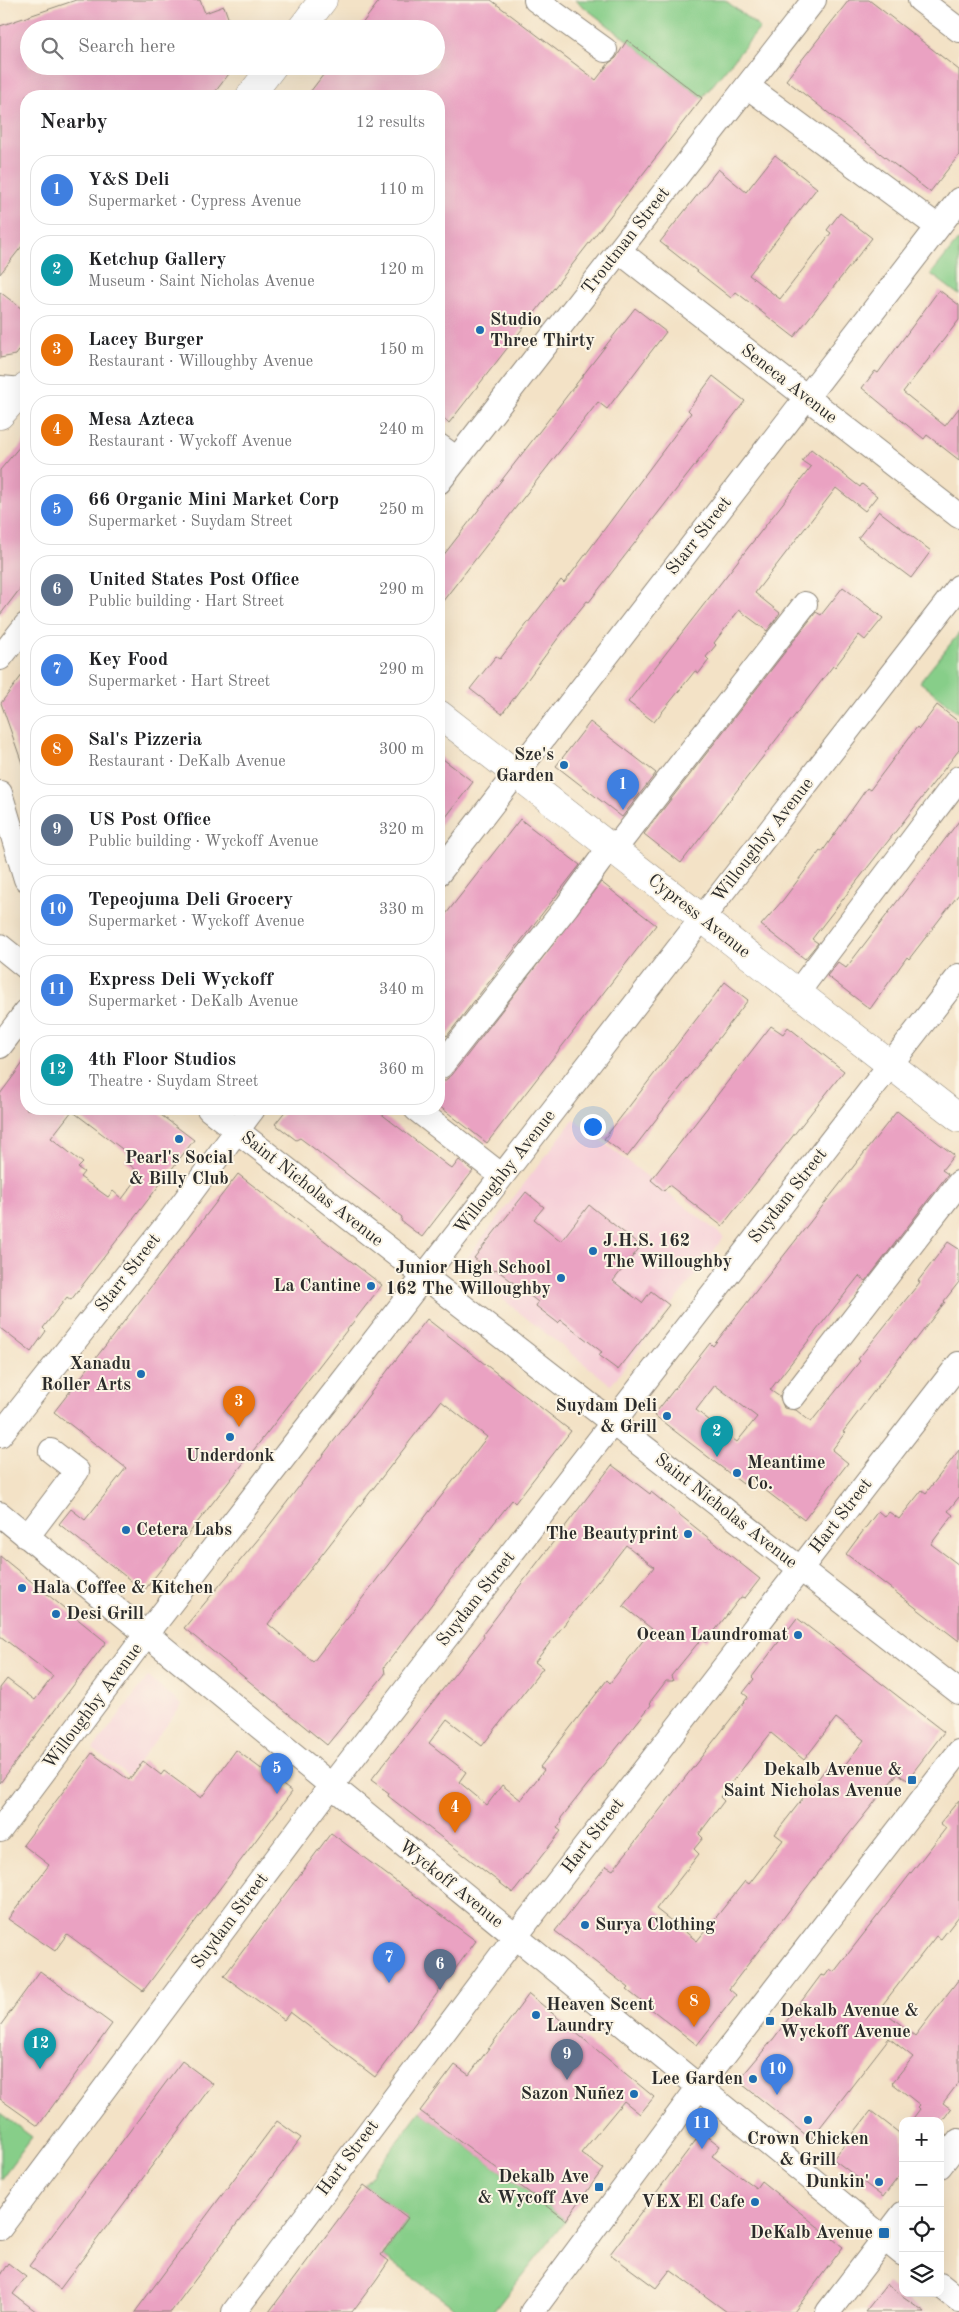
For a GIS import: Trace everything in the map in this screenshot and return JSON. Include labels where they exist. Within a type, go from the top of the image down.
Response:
[{"type":"main road","points":[[255,90],[266,75]]},
{"type":"main road","points":[[0,415],[19,389]]},
{"type":"main road","name":"Cypress Avenue","points":[[445,719],[959,1118]]},
{"type":"street","points":[[536,0],[605,50]]},
{"type":"street","name":"Troutman Street","points":[[448,452],[619,251],[814,0]]},
{"type":"street","points":[[920,0],[959,30]]},
{"type":"street","points":[[747,86],[938,227]]},
{"type":"street","name":"Starr Street","points":[[445,865],[959,200]]},
{"type":"street","name":"Seneca Avenue","points":[[619,251],[959,516]]},
{"type":"street","name":"Willoughby Avenue","points":[[0,1830],[146,1634],[959,587]]},
{"type":"street","points":[[445,1061],[805,604]]},
{"type":"street","points":[[0,658],[20,633]]},
{"type":"street","points":[[797,993],[959,778]]},
{"type":"street","points":[[0,793],[20,859]]},
{"type":"street","points":[[0,946],[20,958]]},
{"type":"street","name":"Suydam Street","points":[[0,2228],[331,1786],[959,976]]},
{"type":"street","points":[[0,1046],[20,1020]]},
{"type":"street","name":"Saint Nicholas Avenue","points":[[217,1115],[959,1692]]},
{"type":"street","name":"Starr Street","points":[[0,1435],[169,1222],[248,1115]]},
{"type":"street","points":[[424,1115],[502,1176]]},
{"type":"street","points":[[793,1398],[959,1183]]},
{"type":"street","name":"Hart Street","points":[[234,2312],[515,1936],[959,1364]]},
{"type":"street","points":[[28,1537],[77,1471],[51,1451]]},
{"type":"street","name":"Wyckoff Avenue","points":[[0,1514],[900,2252]]},
{"type":"street","points":[[532,2312],[700,2087],[959,1752]]},
{"type":"street","points":[[943,2162],[959,2141]]},
{"type":"street","points":[[828,2312],[899,2219]]},
{"type":"street","points":[[944,2288],[959,2300]]},
{"type":"shaded area","name":"J.H.S. 162 The Willoughby","points":[[574,1119],[724,1237],[611,1385],[461,1266]]},
{"type":"shaded area","points":[[148,1677],[182,1705],[128,1776],[93,1749]]},
{"type":"green space","points":[[575,0],[725,0],[760,28],[702,98]]},
{"type":"green space","points":[[959,239],[959,295],[931,274]]},
{"type":"green space","points":[[959,633],[959,713],[920,682]]},
{"type":"green space","points":[[420,2111],[566,2220],[493,2312],[460,2312],[383,2256],[408,2218],[364,2185]]},
{"type":"green space","points":[[0,2113],[32,2137],[0,2180]]},
{"type":"building","points":[[76,0],[200,0],[205,13],[224,6],[229,20],[20,20],[20,75],[228,75],[217,90],[20,90],[20,249],[0,274],[0,26]]},
{"type":"building","points":[[380,0],[491,0],[596,80],[609,63],[616,58],[627,40],[702,98],[449,423],[445,419],[445,90],[312,90],[323,75],[445,75],[445,20],[365,20]]},
{"type":"building","points":[[849,0],[869,0],[959,70],[959,155],[930,192],[786,80]]},
{"type":"building","points":[[775,155],[817,188],[749,275],[780,299],[831,233],[827,230],[840,213],[872,238],[794,337],[736,292],[731,298],[660,242],[718,169],[746,192]]},
{"type":"building","points":[[939,290],[959,305],[959,320],[903,392],[945,426],[959,408],[959,460],[927,435],[924,439],[862,388],[875,371],[878,373]]},
{"type":"building","points":[[0,292],[20,307],[20,349],[16,355],[0,358]]},
{"type":"building","points":[[635,308],[666,332],[607,409],[598,402],[445,598],[445,553]]},
{"type":"building","points":[[713,376],[745,401],[589,602],[587,601],[567,626],[502,714],[470,689],[496,656],[500,659],[561,580],[564,583],[691,413],[688,410]]},
{"type":"building","points":[[20,446],[20,589],[0,615],[0,470]]},
{"type":"building","points":[[811,449],[860,487],[862,484],[877,496],[865,511],[836,488],[755,593],[780,613],[767,631],[739,610],[714,643],[716,645],[706,657],[709,660],[699,673],[695,671],[654,722],[628,702],[811,467],[802,461]]},
{"type":"building","points":[[879,511],[931,551],[911,578],[858,538]]},
{"type":"building","points":[[843,587],[883,618],[865,640],[859,635],[835,667],[833,666],[681,863],[644,834],[816,612],[821,615]]},
{"type":"building","points":[[20,678],[20,758],[1,703]]},
{"type":"building","points":[[937,705],[959,722],[959,750],[812,939],[818,943],[805,959],[761,925],[783,900],[820,851],[822,852],[867,788],[870,790],[917,727],[919,729]]},
{"type":"building","points":[[590,722],[656,773],[622,817],[556,766]]},
{"type":"building","points":[[445,761],[473,782],[445,818]]},
{"type":"building","points":[[520,819],[580,865],[447,1036],[445,1034],[445,915]]},
{"type":"building","points":[[959,821],[959,894],[909,959],[907,957],[870,1009],[827,976],[838,962],[846,968]]},
{"type":"building","points":[[601,882],[656,925],[487,1143],[445,1111],[445,1080],[452,1075]]},
{"type":"building","points":[[725,982],[748,1000],[627,1157],[604,1139]]},
{"type":"building","points":[[771,1026],[783,1034],[788,1027],[844,1071],[722,1226],[669,1185],[664,1191],[651,1180]]},
{"type":"building","points":[[20,1067],[20,1115],[69,1115],[51,1138],[83,1163],[78,1168],[84,1172],[80,1177],[108,1197],[113,1191],[122,1199],[141,1174],[125,1161],[130,1155],[77,1115],[161,1115],[194,1140],[71,1300],[67,1297],[43,1328],[46,1331],[31,1352],[0,1328],[0,1094]]},
{"type":"building","points":[[897,1111],[954,1155],[942,1170],[948,1174],[866,1281],[859,1276],[770,1390],[780,1397],[784,1408],[796,1410],[811,1422],[860,1361],[858,1359],[920,1282],[918,1281],[948,1242],[959,1249],[959,1282],[843,1432],[845,1433],[832,1450],[848,1463],[804,1520],[748,1477],[743,1484],[654,1415],[710,1343],[713,1346]],"holes":[[[715,1385],[757,1417],[737,1442],[696,1410]]]},
{"type":"building","points":[[282,1115],[383,1115],[452,1169],[459,1160],[473,1171],[422,1237],[401,1221],[402,1217],[312,1147],[300,1138],[296,1140],[275,1124]]},
{"type":"building","points":[[238,1174],[382,1285],[144,1591],[59,1524],[71,1509],[85,1520],[126,1468],[54,1412]]},
{"type":"building","name":"Junior High School 162 The Willoughby","points":[[526,1192],[544,1207],[534,1219],[561,1241],[589,1205],[641,1246],[613,1281],[642,1303],[651,1291],[669,1305],[618,1370],[599,1356],[602,1352],[561,1320],[558,1323],[536,1306],[538,1302],[496,1269],[493,1272],[474,1258]]},
{"type":"building","points":[[427,1319],[571,1431],[515,1503],[512,1500],[479,1542],[384,1667],[385,1674],[327,1745],[184,1628],[265,1531]],"holes":[[[441,1401],[487,1437],[313,1662],[268,1624]]]},
{"type":"building","points":[[959,1450],[959,1497],[948,1511],[953,1515],[931,1544],[959,1565],[959,1641],[846,1554],[878,1511],[885,1517],[889,1512],[899,1519],[922,1490],[926,1493]]},
{"type":"building","points":[[612,1465],[650,1494],[651,1492],[760,1579],[745,1598],[741,1597],[706,1642],[702,1638],[671,1676],[673,1681],[666,1681],[650,1702],[651,1705],[561,1818],[562,1821],[557,1828],[561,1831],[513,1893],[388,1796],[389,1793],[371,1780],[484,1637],[483,1634]],"holes":[[[626,1545],[654,1567],[623,1606],[652,1629],[610,1683],[607,1680],[540,1767],[544,1770],[521,1800],[502,1785],[487,1805],[459,1782],[466,1772],[429,1743],[447,1719],[482,1746],[543,1668],[535,1662]]]},
{"type":"building","points":[[0,1556],[106,1642],[0,1783],[0,1688],[7,1679],[35,1700],[53,1676],[0,1636]]},
{"type":"building","points":[[797,1618],[944,1732],[907,1780],[898,1773],[821,1869],[729,1989],[736,1995],[697,2045],[627,1990],[629,1988],[555,1931],[606,1866],[613,1870],[748,1697],[743,1693],[754,1679],[752,1677]],"holes":[[[836,1718],[864,1740],[841,1770],[831,1762],[775,1834],[783,1840],[749,1884],[745,1881],[697,1941],[656,1909],[699,1854],[694,1849],[703,1838],[699,1834],[724,1801],[720,1797],[771,1733],[804,1760]]]},
{"type":"building","points":[[236,1750],[292,1792],[143,1991],[67,1934],[55,1951],[8,1919],[49,1865],[23,1845],[92,1753],[129,1780],[143,1761],[161,1775],[164,1771],[201,1798]]},
{"type":"building","points":[[959,1800],[959,1916],[941,1939],[936,1936],[880,2008],[915,2036],[959,1979],[959,2082],[943,2103],[951,2109],[944,2118],[914,2117],[920,2109],[918,2107],[920,2105],[892,2083],[913,2057],[889,2038],[811,2139],[738,2081],[774,2038],[821,1975],[825,1976],[830,1969],[834,1972],[946,1828],[940,1823]]},
{"type":"building","points":[[331,1833],[476,1941],[375,2077],[290,2012],[284,2020],[224,1976]]},
{"type":"building","points":[[40,1971],[112,2024],[38,2126],[0,2099],[0,2026]]},
{"type":"building","points":[[529,1994],[654,2097],[640,2114],[624,2101],[581,2153],[603,2169],[566,2220],[420,2111],[455,2065],[469,2075]]},
{"type":"building","points":[[182,2061],[213,2084],[60,2289],[29,2266]]},
{"type":"building","points":[[871,2111],[899,2133],[899,2176],[883,2197],[833,2159]]},
{"type":"building","points":[[277,2121],[301,2138],[171,2312],[135,2312]]},
{"type":"building","points":[[702,2132],[720,2146],[712,2156],[756,2188],[761,2181],[843,2247],[794,2312],[727,2312],[670,2270],[656,2288],[610,2254]]},
{"type":"building","points":[[364,2185],[408,2218],[381,2255],[389,2261],[376,2280],[352,2312],[269,2312]]},
{"type":"building","points":[[8,2263],[26,2277],[13,2294],[37,2312],[0,2312],[0,2275]]},
{"type":"building","points":[[887,2284],[899,2293],[899,2297],[904,2297],[925,2312],[865,2312]]},
{"type":"place","name":"Studio Three Thirty","points":[[480,330]]},
{"type":"place","name":"Sze's Garden","points":[[564,765]]},
{"type":"place","name":"Y&S Deli","points":[[623,810]]},
{"type":"place","name":"Pearl's Social & Billy Club","points":[[179,1139]]},
{"type":"place","name":"J.H.S. 162 The Willoughby","points":[[593,1251]]},
{"type":"place","name":"Junior High School 162 The Willoughby","points":[[561,1278]]},
{"type":"place","name":"La Cantine","points":[[371,1286]]},
{"type":"place","name":"Xanadu Roller Arts","points":[[141,1374]]},
{"type":"place","name":"Suydam Deli & Grill","points":[[667,1416]]},
{"type":"place","name":"Lacey Burger","points":[[239,1427]]},
{"type":"place","name":"Underdonk","points":[[230,1437]]},
{"type":"place","name":"Ketchup Gallery","points":[[717,1457]]},
{"type":"place","name":"Meantime Co.","points":[[737,1473]]},
{"type":"place","name":"Cetera Labs","points":[[126,1530]]},
{"type":"place","name":"The Beautyprint","points":[[688,1534]]},
{"type":"place","name":"Hala Coffee & Kitchen","points":[[22,1588]]},
{"type":"place","name":"Desi Grill","points":[[56,1614]]},
{"type":"place","name":"Ocean Laundromat","points":[[798,1635]]},
{"type":"place","name":"Dekalb Avenue & Saint Nicholas Avenue","points":[[912,1780]]},
{"type":"place","name":"66 Organic Mini Market Corp","points":[[277,1794]]},
{"type":"place","name":"Mesa Azteca","points":[[455,1833]]},
{"type":"place","name":"Surya Clothing","points":[[585,1925]]},
{"type":"place","name":"Key Food","points":[[389,1983]]},
{"type":"place","name":"United States Post Office","points":[[440,1990]]},
{"type":"place","name":"Heaven Scent Laundry","points":[[536,2015]]},
{"type":"place","name":"Dekalb Avenue & Wyckoff Avenue","points":[[770,2021]]},
{"type":"place","name":"Sal's Pizzeria","points":[[694,2027]]},
{"type":"place","name":"4th Floor Studios","points":[[40,2069]]},
{"type":"place","name":"Lee Garden","points":[[753,2079]]},
{"type":"place","name":"US Post Office","points":[[567,2080]]},
{"type":"place","name":"Sazon Nuñez","points":[[634,2094]]},
{"type":"place","name":"Tepeojuma Deli Grocery","points":[[777,2095]]},
{"type":"place","name":"Crown Chicken & Grill","points":[[808,2120]]},
{"type":"place","name":"Express Deli Wyckoff","points":[[702,2149]]},
{"type":"place","name":"Dunkin'","points":[[879,2182]]},
{"type":"place","name":"Dekalb Ave & Wycoff Ave","points":[[599,2187]]},
{"type":"place","name":"VEX El Cafe","points":[[755,2202]]},
{"type":"place","name":"DeKalb Avenue","points":[[884,2233]]}]
